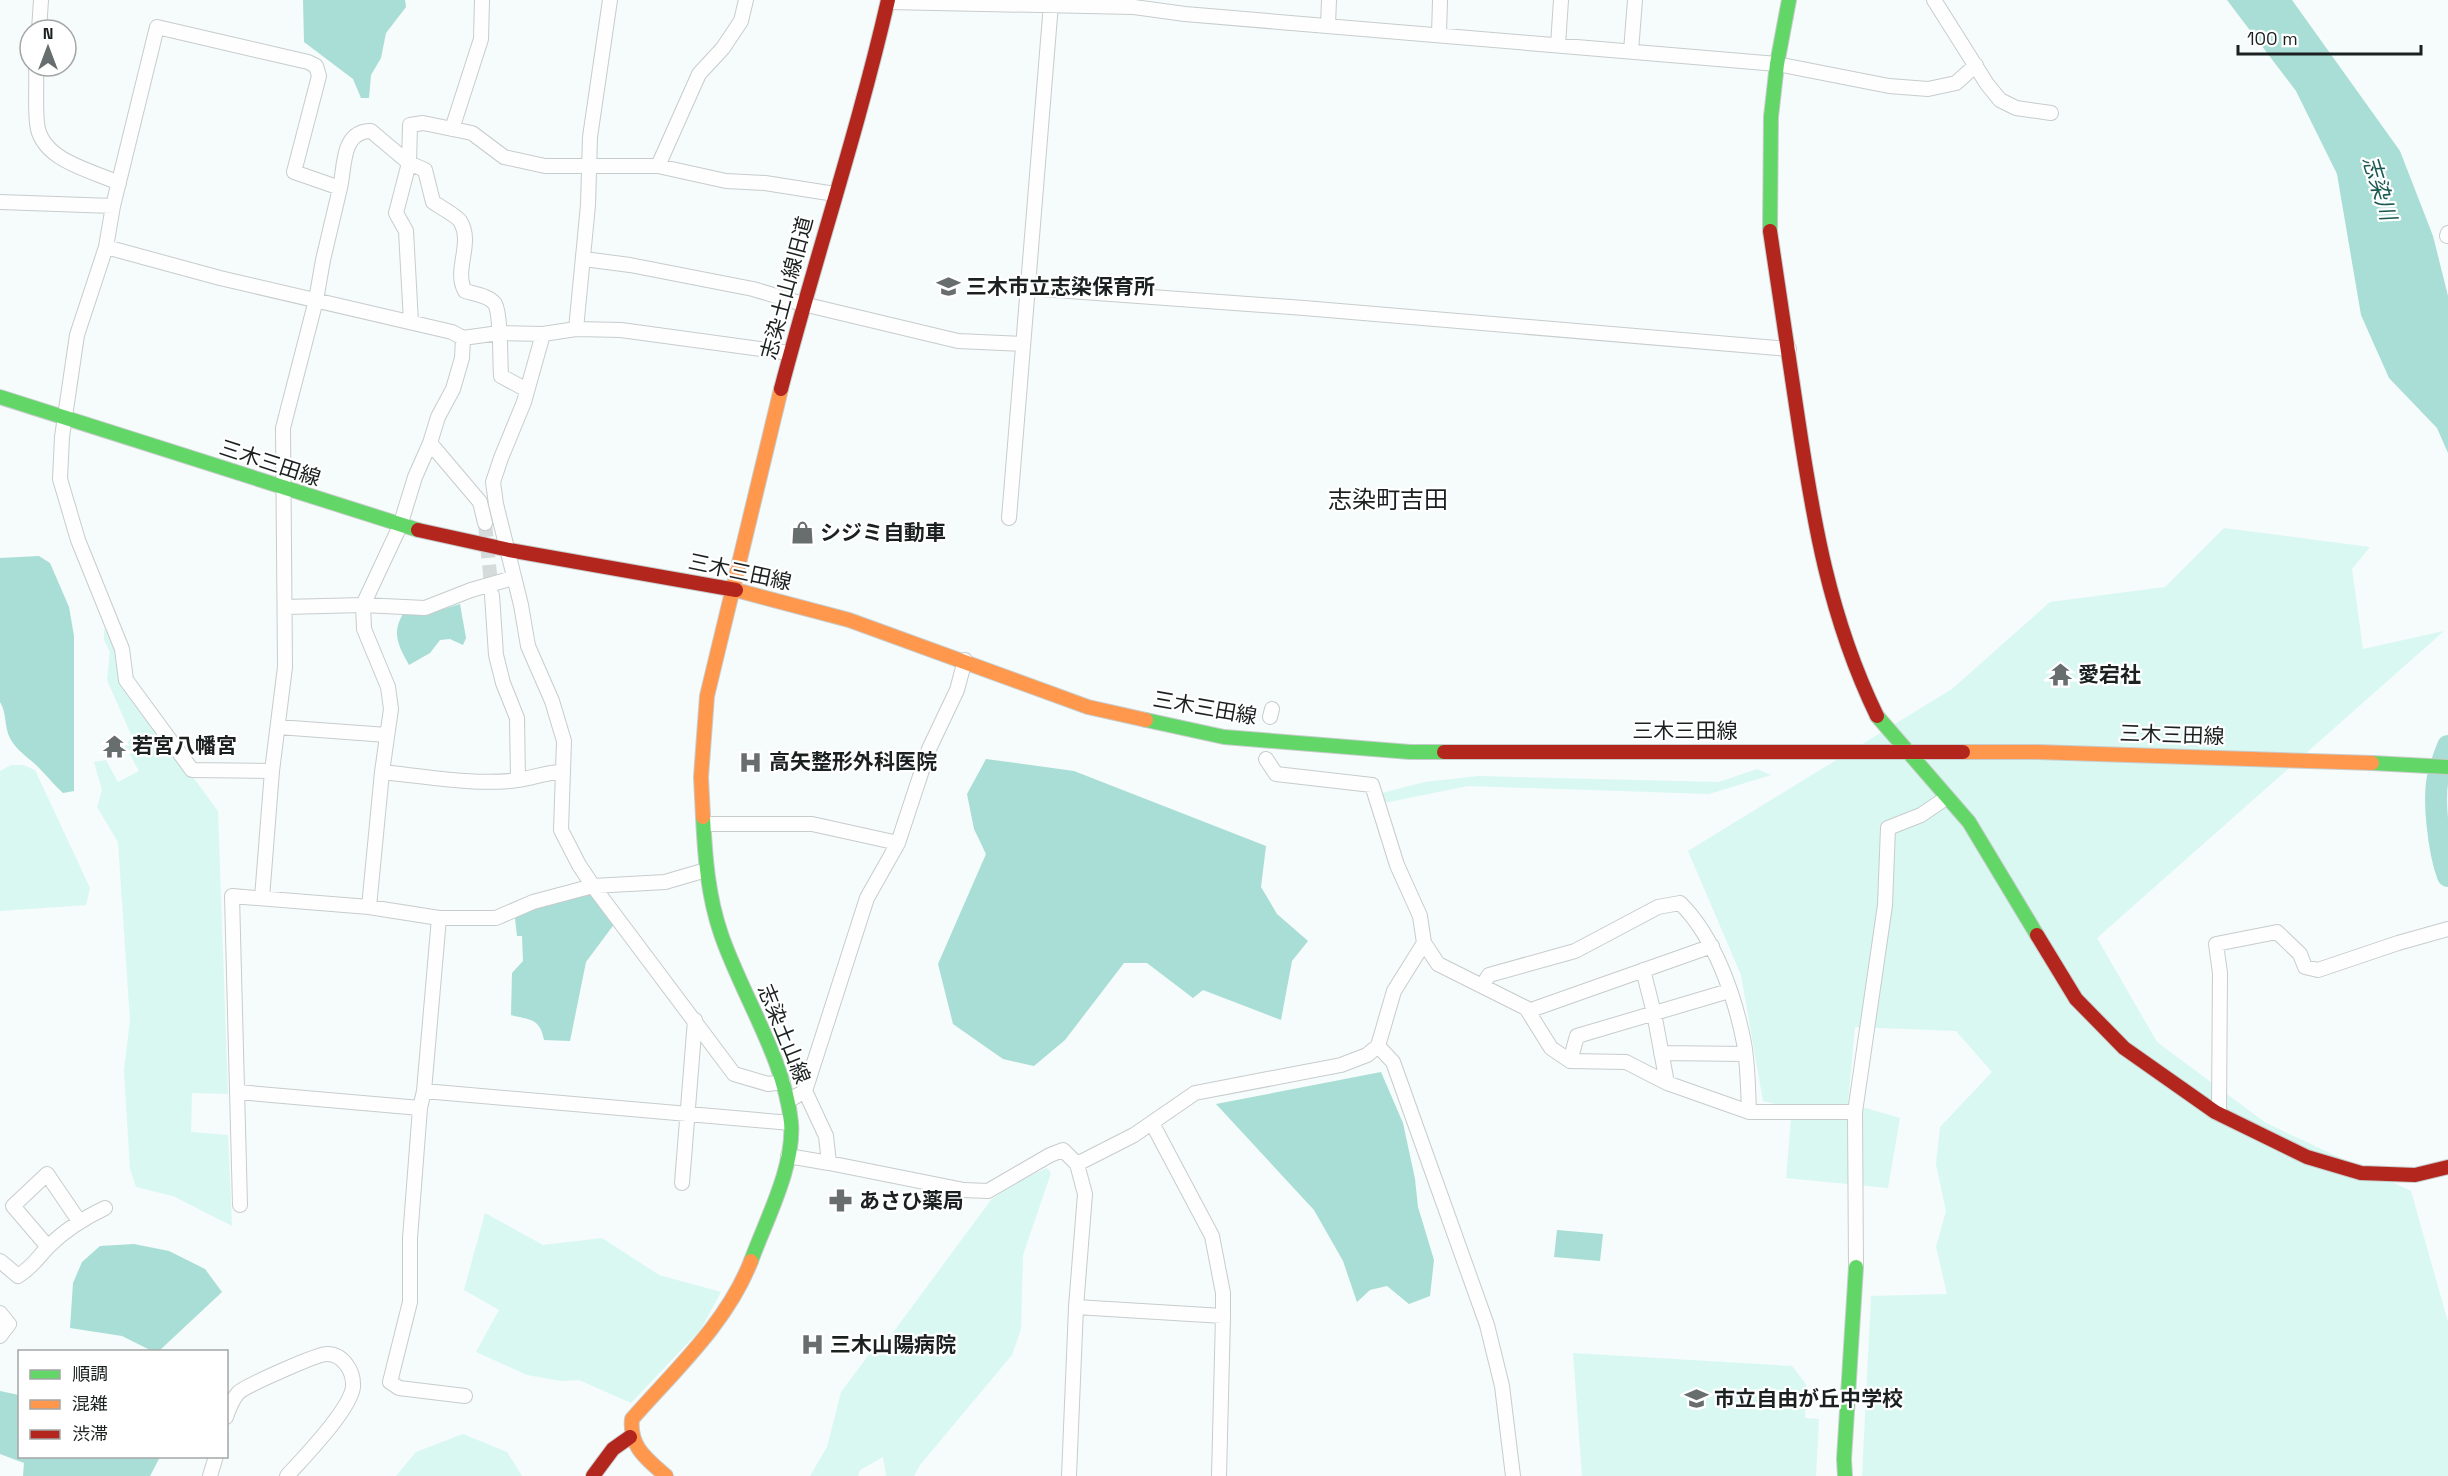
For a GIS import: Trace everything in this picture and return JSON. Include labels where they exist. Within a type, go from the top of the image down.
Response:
[{"type":"main road","points":[[1789,0],[1770,117],[1769,221],[1810,500],[1828,586],[1855,667],[1877,716],[1969,822],[2076,999],[2124,1048],[2219,1114],[2307,1157],[2361,1173],[2415,1175],[2448,1167]]},
{"type":"main road","name":"志染土山線旧道","points":[[733,589],[790,353],[871,75],[888,1]]},
{"type":"main road","name":"三木三田線","points":[[0,397],[65,416],[284,490],[400,526],[508,550],[733,589],[849,620],[965,660],[1088,707],[1224,737],[1410,752],[2037,752],[2448,767]]},
{"type":"main road","name":"志染土山線","points":[[630,1437],[632,1419],[638,1410],[718,1322],[732,1301],[744,1279],[783,1176],[788,1156],[791,1124],[783,1082],[721,934],[706,870],[701,777],[707,696],[733,589]]},
{"type":"main road","points":[[1845,1476],[1844,1459],[1856,1267]]},
{"type":"main road","points":[[593,1476],[612,1449],[619,1442],[630,1437],[635,1446],[666,1476]]},
{"type":"street","points":[[40,18],[41,0]]},
{"type":"street","points":[[452,129],[481,39],[482,0]]},
{"type":"street","points":[[576,329],[584,259],[590,137],[610,0]]},
{"type":"street","points":[[658,166],[699,74],[723,48],[741,21],[746,0]]},
{"type":"street","points":[[1328,25],[1329,0]]},
{"type":"street","points":[[1439,35],[1440,0]]},
{"type":"street","points":[[1558,45],[1561,0]]},
{"type":"street","points":[[1631,51],[1635,0]]},
{"type":"street","points":[[1934,0],[2000,100],[2016,108],[2051,113]]},
{"type":"street","points":[[888,1],[1185,7],[1328,25],[1777,64],[1889,86],[1928,89],[1956,83],[1976,65]]},
{"type":"street","points":[[1009,518],[1051,4]]},
{"type":"street","points":[[272,771],[192,770],[126,680],[122,649],[78,540],[60,479],[65,416],[77,335],[106,247],[113,206],[157,27],[308,62],[316,66],[319,76],[294,172],[340,188]]},
{"type":"street","points":[[36,78],[37,125],[42,142],[52,154],[119,183]]},
{"type":"street","points":[[411,322],[406,231],[396,213],[409,163],[410,125],[423,123],[472,133],[504,157],[545,166],[658,166],[726,182],[765,183],[835,194]]},
{"type":"street","points":[[262,898],[272,771],[285,667],[283,428],[316,300],[340,188],[344,153],[351,140],[365,131],[372,131],[409,163],[424,170],[433,202],[459,218],[463,227],[465,245],[460,282],[465,291],[486,297],[495,304],[499,316],[501,376],[527,390]]},
{"type":"street","points":[[0,202],[113,206]]},
{"type":"street","points":[[106,247],[220,278],[452,332],[463,338],[498,333],[543,334],[576,329],[621,330],[790,353]]},
{"type":"street","points":[[584,259],[630,265],[753,289],[803,304],[958,341],[1023,344]]},
{"type":"street","points":[[1028,288],[1304,308],[1789,349]]},
{"type":"street","points":[[543,334],[536,365],[493,482],[528,646],[552,701],[564,741],[561,830],[593,886],[734,1074],[768,1084],[783,1082]]},
{"type":"street","points":[[369,907],[382,772],[391,709],[388,687],[364,629],[363,605],[400,526],[415,477],[430,443],[438,417],[453,389],[462,358],[463,338]]},
{"type":"street","points":[[430,443],[480,502],[485,523]]},
{"type":"street","points":[[285,607],[363,605],[425,608],[471,590],[513,578]]},
{"type":"street","points":[[492,595],[496,655],[503,683],[517,718],[518,780]]},
{"type":"street","points":[[788,1101],[805,1091],[867,898],[898,843],[929,749],[957,690],[965,660]]},
{"type":"street","points":[[278,727],[387,735]]},
{"type":"street","points":[[1266,759],[1276,774],[1372,785],[1397,865],[1420,916],[1424,943],[1438,964],[1526,1008],[1551,1048],[1570,1061],[1626,1062],[1667,1083],[1749,1112],[1855,1112]]},
{"type":"street","points":[[382,772],[486,782],[518,780],[547,772],[563,772]]},
{"type":"street","points":[[1856,1267],[1855,1112],[1885,905],[1888,828],[1921,815],[1946,798]]},
{"type":"street","points":[[704,824],[812,824],[898,843]]},
{"type":"street","points":[[240,1205],[232,896],[369,907],[440,918],[496,918],[533,902],[593,886],[665,882],[706,870]]},
{"type":"street","points":[[1482,986],[1489,975],[1575,951],[1658,907],[1680,903],[1695,917],[1712,946],[1729,991],[1745,1054],[1749,1112]]},
{"type":"street","points":[[440,918],[424,1091],[420,1108],[410,1238],[410,1302],[390,1382],[399,1388],[465,1395]]},
{"type":"street","points":[[2219,1114],[2220,973],[2216,944],[2277,932],[2301,954],[2304,967],[2318,970],[2448,929]]},
{"type":"street","points":[[1077,1164],[1134,1135],[1195,1094],[1341,1065],[1367,1055],[1378,1046],[1394,991],[1424,943]]},
{"type":"street","points":[[1527,1011],[1712,946]]},
{"type":"street","points":[[1643,970],[1654,1013],[1667,1083]]},
{"type":"street","points":[[1570,1061],[1577,1036],[1729,991]]},
{"type":"street","points":[[682,1183],[695,1020]]},
{"type":"street","points":[[1378,1046],[1393,1062],[1487,1325],[1502,1386],[1513,1476]]},
{"type":"street","points":[[1661,1053],[1745,1054]]},
{"type":"street","points":[[424,1091],[791,1124]]},
{"type":"street","points":[[805,1091],[826,1136],[828,1163]]},
{"type":"street","points":[[238,1092],[420,1108]]},
{"type":"street","points":[[1152,1123],[1212,1236],[1223,1293],[1219,1476]]},
{"type":"street","points":[[788,1156],[964,1190],[988,1191],[1050,1155],[1063,1150],[1077,1164],[1085,1194],[1076,1308],[1069,1476]]},
{"type":"street","points":[[48,1247],[13,1206],[47,1174],[79,1221]]},
{"type":"street","points":[[0,1261],[18,1276],[33,1266],[48,1247],[79,1221],[105,1208]]},
{"type":"street","points":[[1076,1308],[1223,1316]]},
{"type":"street","points":[[0,1313],[9,1324],[0,1336]]},
{"type":"street","points":[[228,1412],[239,1391],[306,1360],[327,1354],[343,1359],[351,1373],[353,1387],[349,1397],[332,1425],[287,1476]]},
{"type":"street","points":[[210,1476],[215,1458]]},
{"type":"shaded area","points":[[2224,528],[2370,547],[2352,569],[2363,649],[2444,631],[2097,938],[2157,1042],[2266,1123],[2411,1191],[2448,1322],[2448,1476],[1862,1476],[1871,1296],[1947,1294],[1936,1247],[1946,1211],[1936,1164],[1940,1127],[1992,1072],[1956,1031],[1855,1027],[1848,1103],[1900,1118],[1888,1188],[1786,1178],[1792,1108],[1763,1101],[1741,975],[1688,851],[1952,689],[2050,602],[2165,587]]},
{"type":"shaded area","points":[[104,629],[115,639],[119,677],[218,811],[228,1094],[192,1093],[191,1132],[228,1135],[232,1226],[173,1196],[136,1187],[130,1169],[124,1070],[130,1020],[118,842],[97,807],[102,790],[94,762],[106,760],[118,782],[139,771],[125,746],[132,737],[107,680],[110,652],[104,640]]},
{"type":"shaded area","points":[[11,765],[23,765],[35,770],[90,888],[86,905],[0,911],[0,771]]},
{"type":"shaded area","points":[[1757,769],[1771,775],[1709,794],[1468,786],[1384,803],[1382,793],[1425,782],[1478,776],[1719,782]]},
{"type":"shaded area","points":[[1047,1168],[1051,1173],[1023,1255],[1021,1329],[1012,1355],[920,1465],[914,1476],[886,1476],[883,1457],[860,1470],[858,1476],[810,1476],[827,1447],[841,1392],[874,1348],[886,1342],[991,1200],[1017,1182]]},
{"type":"shaded area","points":[[485,1213],[543,1245],[602,1238],[659,1275],[721,1292],[701,1329],[631,1403],[579,1380],[561,1381],[527,1375],[476,1352],[499,1310],[464,1290]]},
{"type":"shaded area","points":[[1573,1353],[1792,1366],[1806,1384],[1805,1418],[1819,1419],[1816,1476],[1582,1476]]},
{"type":"shaded area","points":[[463,1434],[507,1452],[522,1476],[396,1476],[416,1452]]},
{"type":"water","points":[[303,0],[405,0],[406,7],[386,33],[381,58],[371,75],[369,98],[361,98],[353,79],[304,42]]},
{"type":"water","name":"志染川","points":[[2227,0],[2292,0],[2400,151],[2433,236],[2448,296],[2448,453],[2437,428],[2389,378],[2361,315],[2337,174],[2296,91]]},
{"type":"water","points":[[39,556],[50,563],[69,607],[74,636],[74,791],[63,793],[13,743],[8,734],[0,702],[0,558]]},
{"type":"water","points":[[460,604],[466,638],[463,645],[450,639],[440,640],[430,653],[409,665],[397,634],[397,627],[403,614],[427,614]]},
{"type":"water","points":[[986,759],[1074,771],[1266,846],[1261,887],[1277,914],[1308,941],[1292,961],[1281,1020],[1203,990],[1193,998],[1147,963],[1124,963],[1065,1040],[1034,1066],[1003,1059],[953,1024],[938,964],[986,854],[974,829],[967,794]]},
{"type":"water","points":[[588,892],[593,894],[615,923],[586,962],[570,1041],[544,1040],[537,1024],[529,1019],[511,1015],[512,973],[523,961],[522,936],[517,936],[515,918],[547,903]]},
{"type":"water","points":[[1381,1072],[1403,1123],[1415,1179],[1418,1207],[1434,1260],[1430,1296],[1409,1304],[1387,1286],[1370,1290],[1357,1302],[1343,1261],[1314,1210],[1216,1104]]},
{"type":"water","points":[[1557,1230],[1603,1234],[1600,1261],[1554,1257]]},
{"type":"water","points":[[134,1244],[169,1251],[205,1269],[222,1292],[160,1350],[150,1350],[122,1336],[70,1328],[73,1283],[82,1262],[100,1246]]},
{"type":"water","points":[[0,1391],[18,1395],[18,1458],[159,1458],[150,1476],[23,1476],[24,1463],[0,1454]]},
{"type":"waterway","points":[[2448,746],[2439,773],[2436,796],[2439,839],[2448,876]]},
{"type":"tunnel","points":[[485,523],[492,595]]},
{"type":"traffic: fast","points":[[1770,231],[1771,117],[1777,64],[1789,0]]},
{"type":"traffic: fast","points":[[0,397],[418,530]]},
{"type":"traffic: fast","points":[[1877,716],[1969,822],[2037,935]]},
{"type":"traffic: fast","points":[[1146,720],[1224,737],[1410,752],[1444,752]]},
{"type":"traffic: fast","points":[[2372,763],[2448,767]]},
{"type":"traffic: fast","points":[[703,817],[708,876],[721,934],[780,1075],[791,1122],[789,1157],[784,1175],[751,1261]]},
{"type":"traffic: fast","points":[[1845,1476],[1844,1459],[1856,1267]]},
{"type":"traffic: slow","points":[[703,817],[701,777],[707,696],[781,389]]},
{"type":"traffic: slow","points":[[736,590],[849,620],[1088,707],[1146,720]]},
{"type":"traffic: slow","points":[[1963,752],[2037,752],[2372,763]]},
{"type":"traffic: slow","points":[[666,1476],[646,1458],[636,1445],[632,1419],[699,1345],[728,1305],[751,1261]]},
{"type":"traffic: jam","points":[[781,389],[863,98],[888,0]]},
{"type":"traffic: jam","points":[[1770,231],[1803,452],[1825,567],[1846,642],[1877,716]]},
{"type":"traffic: jam","points":[[418,530],[509,550],[736,590]]},
{"type":"traffic: jam","points":[[1444,752],[1963,752]]},
{"type":"traffic: jam","points":[[2037,935],[2076,999],[2124,1048],[2215,1112],[2307,1157],[2361,1173],[2415,1175],[2448,1167]]},
{"type":"traffic: jam","points":[[593,1476],[613,1449],[630,1437]]},
{"type":"place","name":"三木市立志染保育所","points":[[948,287]]},
{"type":"place","name":"シジミ自動車","points":[[802,533]]},
{"type":"place","name":"愛宕社","points":[[2060,675]]},
{"type":"place","name":"若宮八幡宮","points":[[114,746]]},
{"type":"place","name":"高矢整形外科医院","points":[[751,762]]},
{"type":"place","name":"あさひ薬局","points":[[841,1201]]},
{"type":"place","name":"三木山陽病院","points":[[812,1345]]},
{"type":"place","name":"市立自由が丘中学校","points":[[1696,1399]]},
{"type":"district","name":"志染町吉田","points":[[1388,500]]}]
